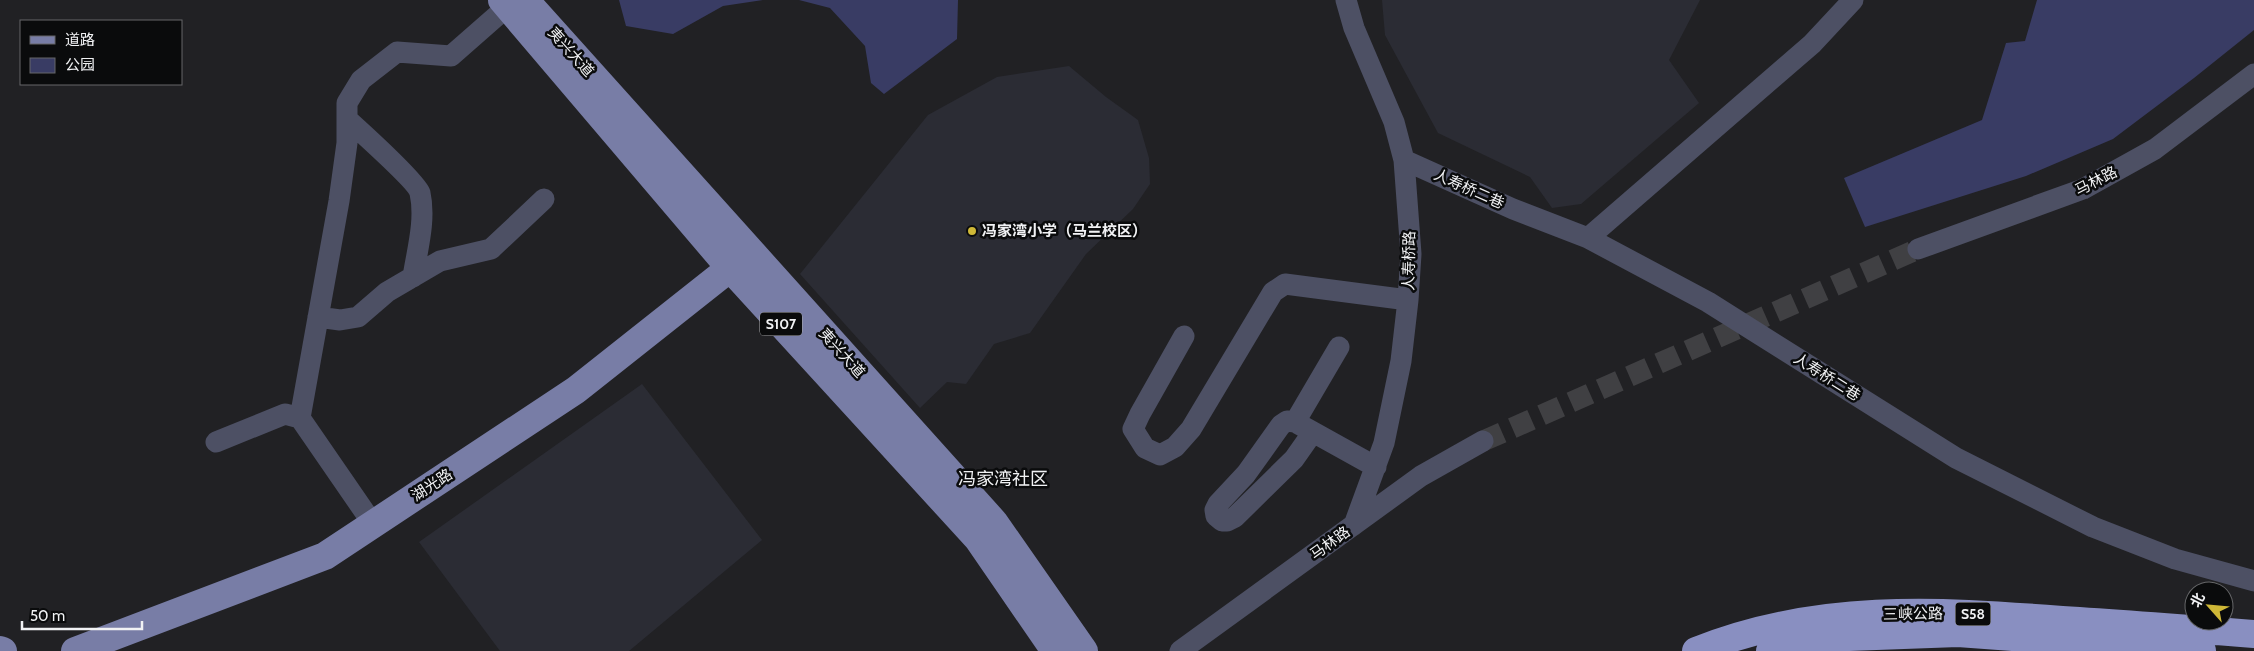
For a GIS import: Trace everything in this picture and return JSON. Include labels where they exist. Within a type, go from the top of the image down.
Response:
[{"type":"highway","name":"三峡公路","points":[[1696,651],[1733,636],[1803,620],[1898,612],[1979,614],[2254,634]]},
{"type":"highway","name":"三峡公路","points":[[1770,651],[1786,646],[1848,636],[1958,632],[2202,651]]},
{"type":"main road","name":"夷兴大道","points":[[512,2],[751,252],[994,522],[1084,651]]},
{"type":"main road","name":"夷兴大道","points":[[512,2],[730,268],[978,539],[1055,651]]},
{"type":"main road","name":"湖光路","points":[[78,650],[325,556],[576,390],[751,252]]},
{"type":"street","name":"人寿桥路","points":[[1346,0],[1354,28],[1394,122],[1404,160],[1411,254],[1401,361],[1384,444],[1354,525]]},
{"type":"street","points":[[1588,238],[1812,44],[1853,0]]},
{"type":"street","points":[[300,418],[339,201],[347,143],[347,103],[361,80],[397,52],[451,56],[512,2]]},
{"type":"street","name":"马林路","points":[[1918,249],[2083,189],[2155,149],[2254,74]]},
{"type":"street","points":[[348,120],[368,138],[419,192],[422,218],[413,277]]},
{"type":"street","name":"人寿桥二巷","points":[[1404,160],[1513,209],[1588,238],[1708,302],[1964,463],[2093,527],[2175,559],[2254,581]]},
{"type":"street","points":[[318,316],[340,320],[358,317],[386,292],[440,261],[491,249],[544,198]]},
{"type":"street","points":[[1184,336],[1133,429],[1145,448],[1160,455],[1175,447],[1191,429],[1273,292],[1286,284],[1408,300]]},
{"type":"street","points":[[1338,346],[1304,427],[1301,450],[1234,517],[1227,521],[1222,521],[1216,516],[1215,510],[1218,504],[1246,474],[1281,425],[1287,421],[1304,427],[1376,467]]},
{"type":"street","points":[[216,442],[285,414],[300,418],[373,524]]},
{"type":"street","name":"马林路","points":[[1180,651],[1422,476],[1483,441]]},
{"type":"shaded area","points":[[1382,0],[1700,0],[1669,60],[1699,103],[1581,204],[1552,208],[1530,177],[1438,133],[1385,35]]},
{"type":"shaded area","name":"冯家湾小学（马兰校区）","points":[[1069,66],[1106,97],[1138,120],[1149,158],[1150,184],[1133,209],[1086,254],[1030,333],[994,344],[966,384],[947,382],[920,408],[800,274],[928,115],[997,77]]},
{"type":"shaded area","points":[[642,384],[762,540],[629,651],[500,651],[419,542]]},
{"type":"green space","points":[[619,0],[763,0],[723,6],[673,34],[626,26]]},
{"type":"green space","points":[[799,0],[958,0],[957,39],[884,94],[871,83],[865,46],[830,8]]},
{"type":"green space","points":[[2037,0],[2254,0],[2254,30],[2113,139],[2026,176],[1865,227],[1844,178],[1982,120],[2006,43],[2025,41]]},
{"type":"tunnel","points":[[1483,441],[1918,249]]},
{"type":"place","name":"冯家湾小学（马兰校区）","points":[[972,231]]},
{"type":"district","name":"冯家湾社区","points":[[1003,479]]}]
